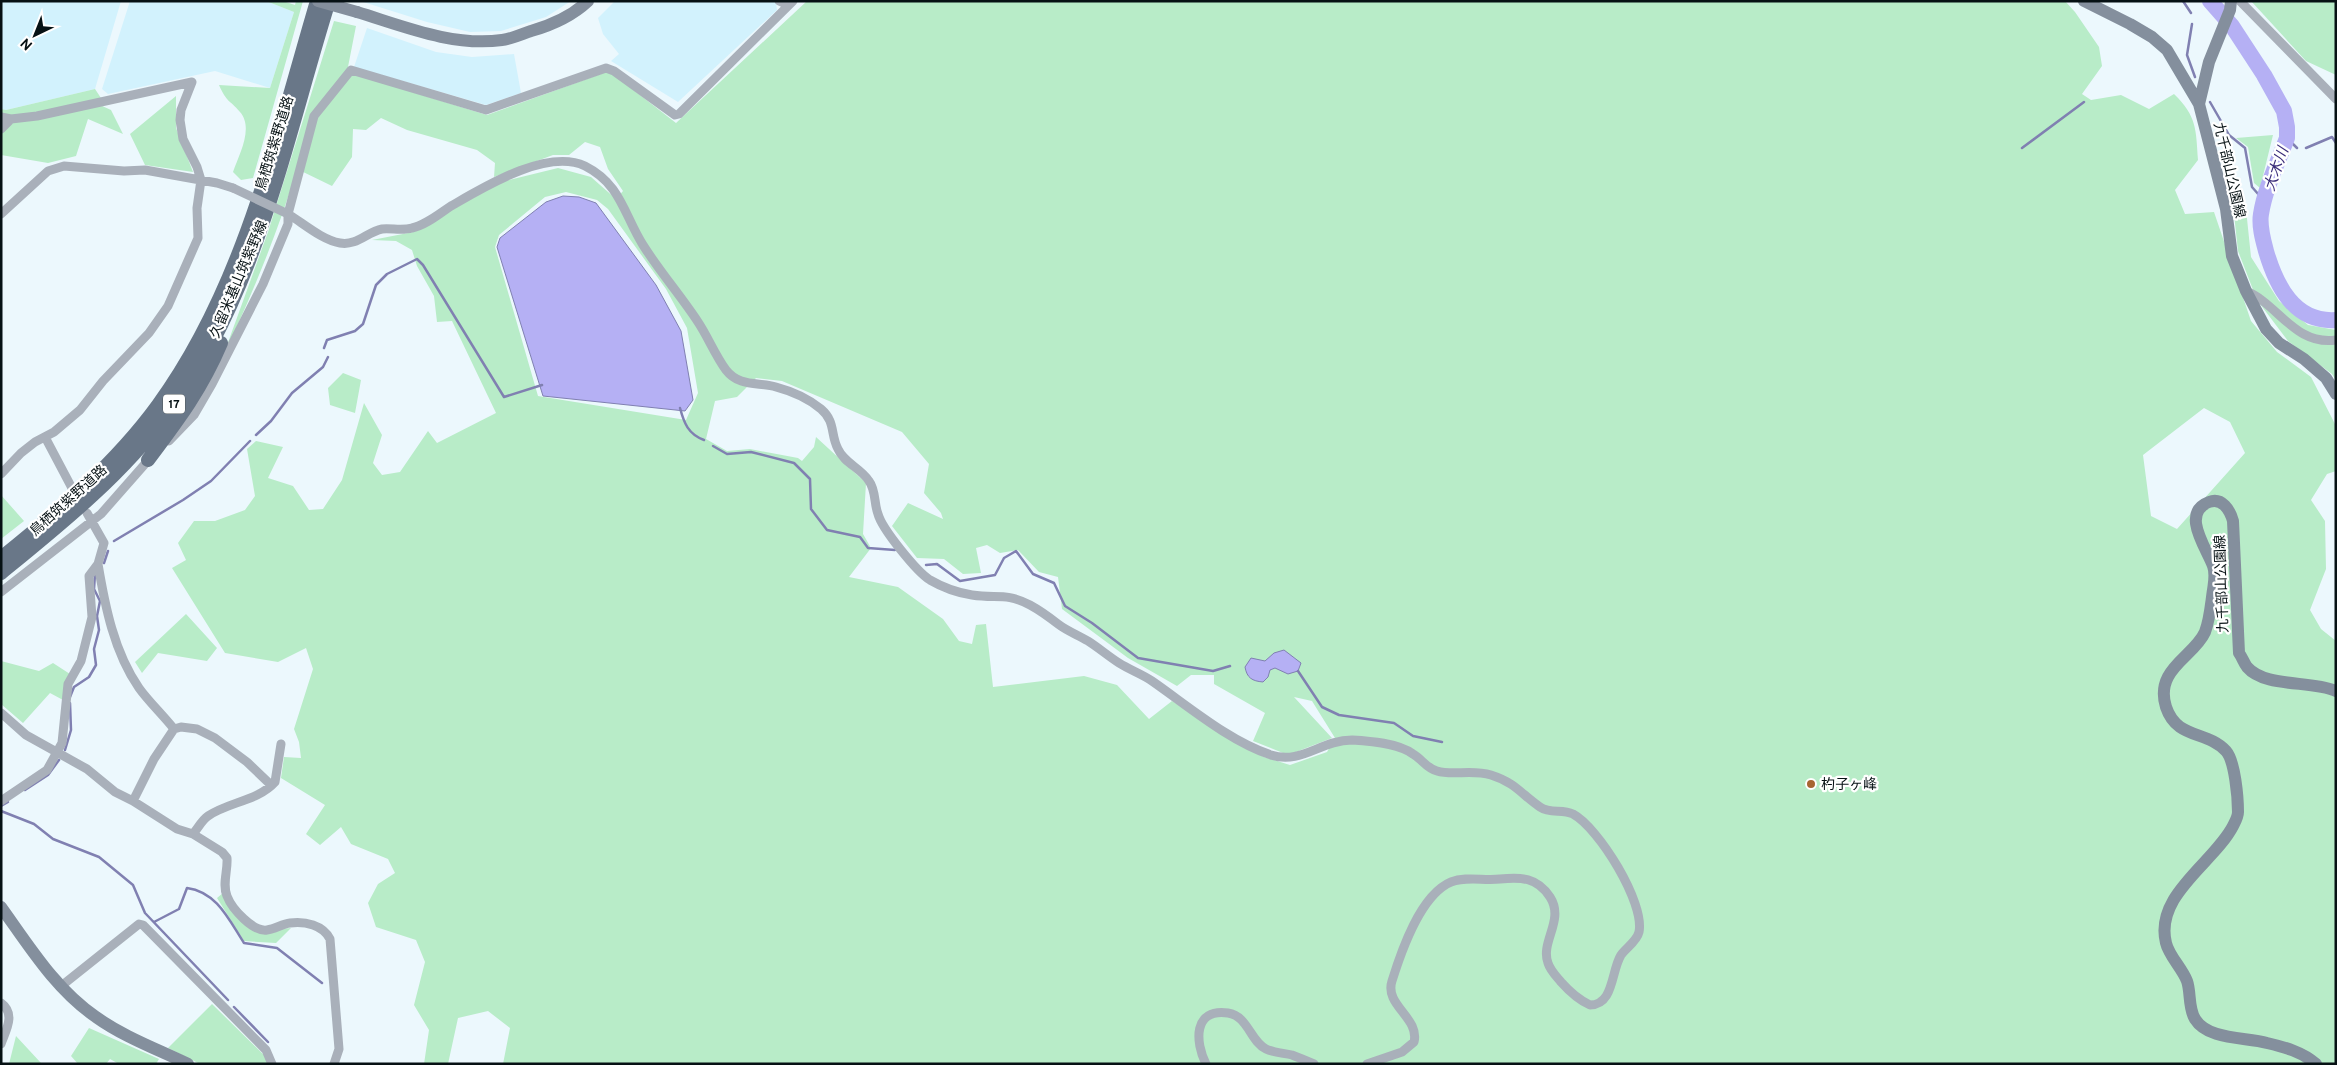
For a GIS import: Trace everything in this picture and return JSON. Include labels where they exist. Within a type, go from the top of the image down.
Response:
[{"type":"main road","points":[[317,1],[428,33],[463,40],[503,40],[549,26],[580,9],[588,1]]},
{"type":"main road","name":"鳥栖筑紫野道路","points":[[1,558],[98,476],[145,421],[176,378],[214,312],[241,248],[317,1]]},
{"type":"main road","name":"久留米基山筑紫野線","points":[[1,573],[78,509],[135,453],[167,414],[190,381],[235,294],[276,186],[329,1]]},
{"type":"main road","name":"九千部山公園線","points":[[2084,1],[2145,33],[2167,50],[2199,104],[2226,209],[2232,256],[2246,291],[2266,329],[2279,343],[2304,359],[2326,378],[2336,394]]},
{"type":"main road","points":[[2199,104],[2209,62],[2230,6]]},
{"type":"main road","points":[[148,460],[189,405],[206,377],[225,334],[235,294]]},
{"type":"main road","name":"九千部山公園線","points":[[2316,1064],[2307,1056],[2266,1042],[2221,1035],[2202,1028],[2194,1017],[2187,982],[2166,945],[2164,930],[2169,908],[2198,867],[2225,841],[2239,814],[2232,762],[2227,752],[2217,744],[2184,731],[2174,722],[2166,707],[2164,693],[2174,667],[2204,634],[2207,624],[2215,573],[2196,525],[2197,512],[2202,506],[2210,502],[2222,503],[2230,512],[2233,521],[2240,653],[2247,667],[2257,675],[2276,681],[2327,687],[2336,691]]},
{"type":"main road","points":[[1,907],[60,987],[96,1018],[118,1031],[188,1064]]},
{"type":"street","points":[[779,1],[791,3]]},
{"type":"street","points":[[2240,1],[2336,99]]},
{"type":"street","points":[[1,592],[92,522],[122,493],[148,460],[194,415],[263,284],[288,224],[288,214],[314,116],[351,70],[486,110],[606,68],[614,71],[675,114],[679,114],[791,3]]},
{"type":"street","points":[[1,117],[11,119],[37,116],[192,82],[181,110],[180,120],[183,139],[197,167],[201,180],[197,208],[198,238],[164,313],[80,410],[21,453],[1,474]]},
{"type":"street","points":[[1,129],[11,119]]},
{"type":"street","points":[[1,214],[48,171],[56,167],[124,171],[145,170],[233,188],[288,214],[332,241],[352,243],[381,229],[414,228],[492,184],[533,167],[555,161],[570,161],[584,166],[601,177],[620,197],[642,243],[689,309],[730,374],[742,382],[775,387],[808,400],[822,410],[832,423],[837,448],[843,457],[871,482],[878,515],[883,526],[920,572],[932,582],[963,594],[975,596],[996,595],[1024,602],[1045,613],[1059,625],[1090,642],[1120,664],[1153,681],[1188,708],[1248,744],[1270,754],[1286,759],[1295,758],[1327,744],[1351,740],[1404,748],[1436,771],[1469,770],[1511,783],[1547,811],[1563,811],[1573,815],[1588,826],[1609,851],[1622,874],[1637,911],[1640,929],[1638,936],[1616,963],[1610,986],[1602,1002],[1590,1005],[1581,1001],[1565,986],[1547,962],[1555,913],[1554,905],[1542,886],[1533,880],[1520,877],[1450,882],[1432,897],[1421,910],[1401,953],[1391,983],[1392,996],[1414,1028],[1414,1042],[1402,1052],[1367,1064]]},
{"type":"street","points":[[2246,291],[2259,296],[2287,324],[2312,338],[2327,341],[2336,340]]},
{"type":"street","points":[[45,437],[73,490]]},
{"type":"street","points":[[1,801],[47,770],[62,743],[68,684],[82,661],[90,630],[92,617],[89,576],[98,564],[104,543],[87,513]]},
{"type":"street","points":[[98,564],[107,613],[132,676],[140,689],[174,729]]},
{"type":"street","points":[[1,713],[26,735],[87,769],[115,792],[177,829],[193,834],[222,852],[227,858],[224,885],[227,897],[235,908],[258,928],[266,930],[289,923],[310,924],[327,934],[330,940],[340,1049],[334,1064]]},
{"type":"street","points":[[133,801],[154,759],[174,729],[181,727],[197,729],[216,738],[227,746],[232,753],[247,762],[271,785]]},
{"type":"street","points":[[193,834],[209,816],[250,797],[275,782],[281,744]]},
{"type":"street","points":[[60,987],[139,924],[143,925],[266,1050],[272,1064]]},
{"type":"street","points":[[1,1004],[9,1012],[10,1018],[1,1044]]},
{"type":"street","points":[[1206,1064],[1202,1055],[1198,1028],[1211,1015],[1228,1013],[1241,1020],[1264,1048],[1292,1055],[1314,1064]]},
{"type":"shaded area","points":[[1,1],[121,1],[95,89],[6,110],[1,109]]},
{"type":"shaded area","points":[[130,1],[266,1],[294,12],[270,88],[215,71],[108,94],[102,89]]},
{"type":"shaded area","points":[[360,1],[571,1],[546,17],[501,31],[470,32],[427,22]]},
{"type":"shaded area","points":[[615,1],[771,1],[776,3],[777,10],[678,102],[611,61],[619,54],[603,34],[598,18]]},
{"type":"shaded area","points":[[367,28],[436,52],[472,57],[514,54],[521,93],[486,105],[354,67]]},
{"type":"shaded area","points":[[563,196],[579,197],[596,203],[656,285],[681,331],[693,400],[685,411],[543,396],[497,247],[500,238],[546,202]]},
{"type":"shaded area","points":[[1284,650],[1301,663],[1298,671],[1288,674],[1275,668],[1270,670],[1268,677],[1263,682],[1253,680],[1247,674],[1245,667],[1251,658],[1265,661],[1274,653]]},
{"type":"green space","points":[[266,1],[283,1],[295,5],[296,1],[303,1],[253,178],[241,180],[233,172],[242,150],[246,126],[244,118],[226,98],[219,85],[270,88],[294,12]]},
{"type":"green space","points":[[807,1],[2065,1],[2075,12],[2099,47],[2102,66],[2082,94],[2091,100],[2121,95],[2149,109],[2174,94],[2187,109],[2196,132],[2198,160],[2175,190],[2185,214],[2214,212],[2251,321],[2277,352],[2311,377],[2336,426],[2336,471],[2327,474],[2311,500],[2325,521],[2326,569],[2310,610],[2321,629],[2336,641],[2336,1064],[503,1064],[510,1028],[488,1011],[458,1018],[448,1064],[424,1064],[429,1030],[414,1005],[425,962],[416,940],[376,927],[368,903],[378,884],[395,873],[388,859],[351,844],[341,827],[320,845],[306,834],[325,805],[281,778],[284,757],[301,758],[299,742],[294,729],[313,669],[306,648],[278,662],[225,653],[172,568],[186,560],[178,543],[194,521],[215,521],[245,510],[255,496],[247,449],[256,441],[283,447],[268,478],[293,486],[309,510],[323,509],[342,480],[364,403],[382,435],[373,463],[382,475],[400,472],[428,431],[437,443],[496,413],[452,321],[437,322],[434,296],[417,266],[412,250],[396,241],[372,240],[413,232],[501,182],[558,168],[591,177],[616,199],[623,191],[608,169],[600,147],[585,142],[569,155],[553,155],[494,177],[495,163],[477,150],[407,130],[381,118],[366,130],[353,129],[352,157],[332,186],[297,169],[263,266],[222,359],[268,232],[334,21],[356,26],[347,72],[487,115],[609,71],[676,123]],"holes":[[[566,192],[597,200],[608,209],[666,289],[687,328],[698,393],[686,420],[538,396],[495,247],[499,235],[545,197]],[[756,378],[782,381],[902,432],[929,464],[924,493],[941,513],[943,519],[908,503],[892,526],[917,558],[944,559],[963,574],[981,573],[976,548],[987,545],[1000,553],[1018,550],[1039,572],[1058,577],[1062,609],[1128,658],[1177,686],[1191,675],[1214,675],[1214,684],[1265,713],[1253,741],[1288,755],[1332,738],[1294,697],[1312,701],[1335,738],[1327,752],[1290,765],[1264,757],[1172,701],[1149,719],[1117,685],[1084,676],[993,687],[986,624],[976,625],[972,644],[959,641],[943,619],[898,587],[849,577],[871,548],[863,534],[866,483],[816,437],[814,447],[802,461],[798,458],[750,449],[727,451],[706,439],[715,401],[737,397]],[[2204,408],[2230,422],[2245,453],[2177,529],[2151,516],[2143,455]]]},
{"type":"green space","points":[[2251,1],[2336,1],[2336,75],[2306,61]]},
{"type":"green space","points":[[95,89],[101,98],[100,105],[111,110],[123,134],[88,119],[76,156],[48,163],[1,155],[1,109],[6,110]]},
{"type":"green space","points":[[176,96],[176,128],[193,172],[145,165],[130,134]]},
{"type":"green space","points":[[2273,135],[2260,188],[2254,183],[2248,147],[2236,138]]},
{"type":"green space","points":[[2233,205],[2246,209],[2251,257],[2279,301],[2308,325],[2336,330],[2336,380],[2332,374],[2288,341],[2257,300],[2238,251]]},
{"type":"green space","points":[[343,373],[361,380],[355,413],[330,405],[328,388]]},
{"type":"green space","points":[[1,495],[24,521],[1,539]]},
{"type":"green space","points":[[186,614],[217,648],[207,661],[158,653],[142,673],[135,662]]},
{"type":"green space","points":[[1,661],[39,671],[53,663],[70,674],[63,700],[50,693],[23,723],[1,704]]},
{"type":"green space","points":[[223,893],[256,931],[291,928],[276,943],[244,941],[217,898]]},
{"type":"green space","points":[[212,1004],[265,1056],[269,1064],[200,1064],[168,1048]]},
{"type":"green space","points":[[89,1028],[159,1059],[156,1064],[119,1064],[110,1059],[106,1064],[78,1064],[71,1056]]},
{"type":"green space","points":[[16,1036],[41,1063],[40,1064],[9,1064]]},
{"type":"waterway","points":[[2183,1],[2191,13]]},
{"type":"waterway","name":"大木川","points":[[2210,1],[2232,26],[2264,75],[2284,111],[2287,138],[2269,185],[2261,219],[2266,251],[2275,277],[2281,289],[2298,308],[2309,315],[2321,319],[2336,320]]},
{"type":"waterway","points":[[2192,24],[2187,55],[2195,77]]},
{"type":"waterway","points":[[2022,148],[2084,102]]},
{"type":"waterway","points":[[2210,102],[2229,135],[2245,148],[2252,187],[2259,195],[2261,215]]},
{"type":"waterway","points":[[2306,148],[2332,137],[2336,143]]},
{"type":"waterway","points":[[2287,138],[2297,148]]},
{"type":"waterway","points":[[324,348],[327,340],[355,331],[363,324],[376,285],[387,274],[417,259],[423,265],[504,397],[542,385]]},
{"type":"waterway","points":[[256,435],[271,421],[292,393],[323,367],[328,357]]},
{"type":"waterway","points":[[680,408],[690,431],[704,440]]},
{"type":"waterway","points":[[114,541],[211,481],[250,441]]},
{"type":"waterway","points":[[713,446],[727,454],[751,452],[794,463],[810,479],[811,509],[827,530],[860,537],[868,548],[895,550]]},
{"type":"waterway","points":[[104,563],[108,551]]},
{"type":"waterway","points":[[926,565],[937,564],[960,581],[995,575],[1004,558],[1016,551],[1033,574],[1054,583],[1065,606],[1092,623],[1138,658],[1213,671],[1230,666]]},
{"type":"waterway","points":[[70,697],[74,687],[89,677],[96,665],[94,649],[99,630],[97,616],[100,601],[94,589],[95,574]]},
{"type":"waterway","points":[[1298,671],[1322,707],[1339,715],[1394,723],[1413,736],[1442,742]]},
{"type":"waterway","points":[[65,750],[71,730],[70,703]]},
{"type":"waterway","points":[[25,790],[48,775],[59,760]]},
{"type":"waterway","points":[[1,806],[8,802]]},
{"type":"waterway","points":[[1,811],[34,824],[53,839],[99,857],[133,885],[145,913],[228,1000]]},
{"type":"waterway","points":[[154,922],[179,909],[187,888],[197,891],[206,895],[221,908],[244,943],[277,948],[322,983]]},
{"type":"waterway","points":[[234,1007],[268,1042]]},
{"type":"place","name":"杓子ヶ峰","points":[[1811,784]]}]
